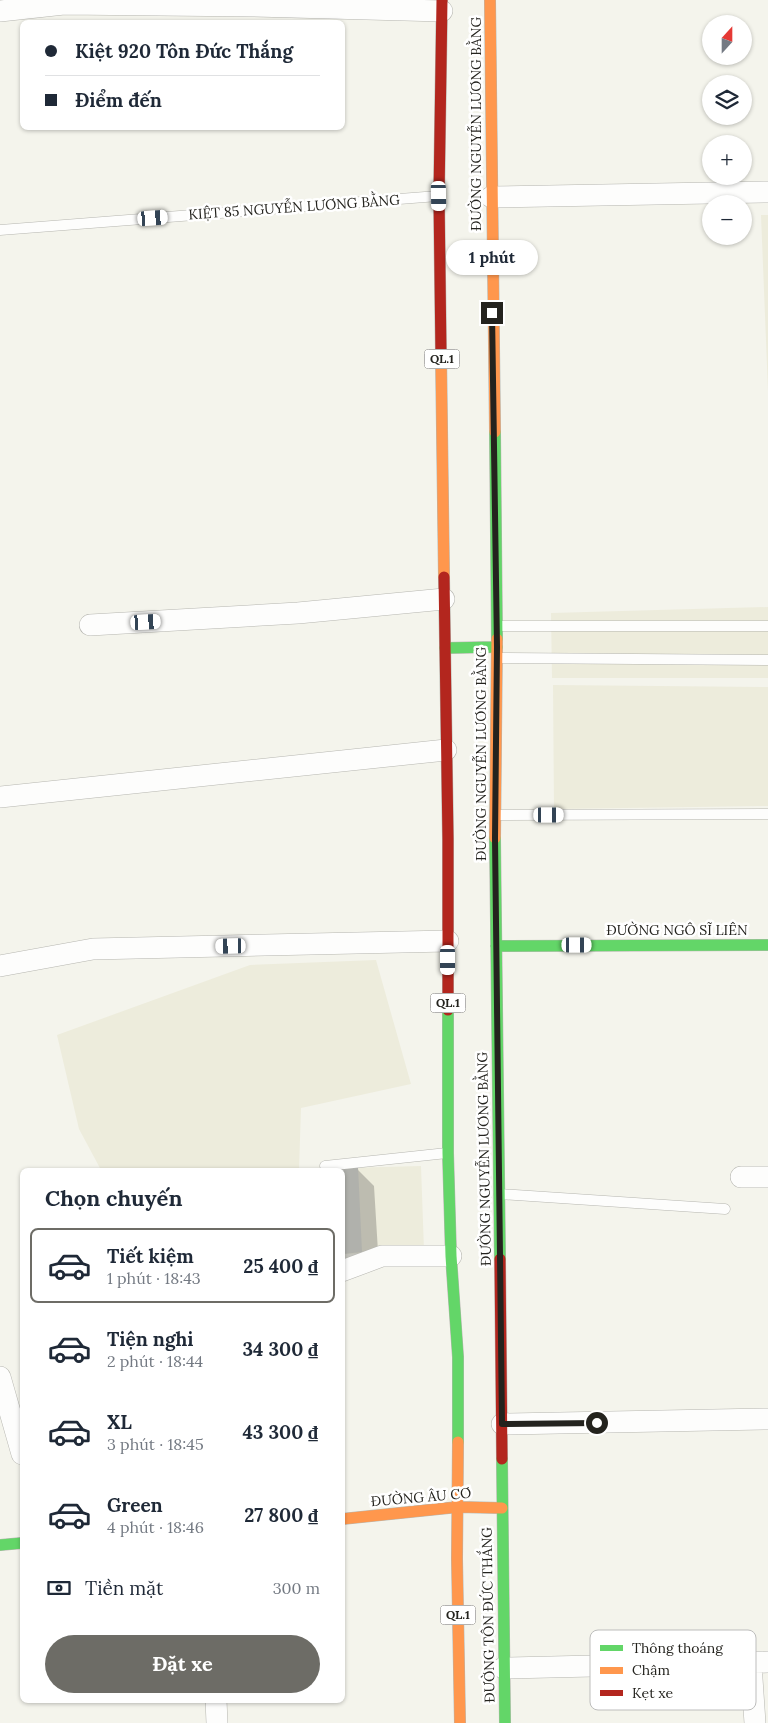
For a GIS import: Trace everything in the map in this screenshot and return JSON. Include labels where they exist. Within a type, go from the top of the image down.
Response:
[{"type":"main road","name":"ĐƯỜNG NGUYỄN LƯƠNG BẰNG","points":[[490,0],[497,652],[495,815],[502,1508]]},
{"type":"main road","name":"QL.1","points":[[442,5],[439,196],[448,941],[448,1153],[451,1256],[458,1357],[458,1507]]},
{"type":"main road","points":[[445,648],[497,652]]},
{"type":"main road","name":"ĐƯỜNG NGÔ SĨ LIÊN","points":[[496,946],[768,945]]},
{"type":"main road","name":"ĐƯỜNG ÂU CƠ","points":[[345,1519],[458,1507],[502,1508]]},
{"type":"main road","name":"ĐƯỜNG TÔN ĐỨC THẮNG","points":[[458,1507],[460,1723]]},
{"type":"main road","name":"ĐƯỜNG TÔN ĐỨC THẮNG","points":[[502,1508],[505,1723]]},
{"type":"main road","points":[[0,1545],[20,1544]]},
{"type":"street","points":[[0,11],[63,2],[442,5]]},
{"type":"street","points":[[491,197],[768,192]]},
{"type":"street","points":[[90,625],[298,613],[444,599]]},
{"type":"street","points":[[0,798],[446,750]]},
{"type":"street","points":[[0,966],[93,949],[448,941]]},
{"type":"street","points":[[741,1177],[768,1177]]},
{"type":"street","points":[[345,1270],[382,1256],[451,1256]]},
{"type":"street","points":[[0,1377],[20,1447]]},
{"type":"street","points":[[502,1424],[768,1419]]},
{"type":"street","points":[[756,1708],[759,1663]]},
{"type":"street","points":[[503,1668],[590,1666]]},
{"type":"street","points":[[216,1703],[217,1723]]},
{"type":"street","points":[[755,1723],[756,1710]]},
{"type":"lane","name":"KIỆT 85 NGUYỄN LƯƠNG BẰNG","points":[[0,230],[439,196]]},
{"type":"lane","points":[[496,626],[768,626]]},
{"type":"lane","points":[[497,652],[768,660]]},
{"type":"lane","points":[[495,815],[768,814]]},
{"type":"lane","points":[[326,1166],[448,1153]]},
{"type":"lane","points":[[499,1194],[725,1208]]},
{"type":"shaded area","points":[[761,215],[768,215],[768,391]]},
{"type":"shaded area","points":[[768,607],[768,678],[552,678],[551,613]]},
{"type":"shaded area","points":[[553,685],[768,687],[768,806],[554,809]]},
{"type":"shaded area","points":[[376,960],[411,1084],[301,1108],[299,1168],[100,1168],[79,1129],[57,1035],[250,965]]},
{"type":"shaded area","points":[[421,1166],[424,1250],[345,1254],[345,1168]]},
{"type":"building","points":[[358,1167],[362,1252],[345,1254],[345,1168]]},
{"type":"traffic: fast","points":[[495,432],[497,639]]},
{"type":"traffic: fast","points":[[445,648],[497,647]]},
{"type":"traffic: fast","points":[[495,838],[500,1259]]},
{"type":"traffic: fast","points":[[496,946],[768,945]]},
{"type":"traffic: fast","points":[[448,1010],[448,1153],[451,1256],[458,1357],[458,1442]]},
{"type":"traffic: fast","points":[[502,1459],[505,1723]]},
{"type":"traffic: fast","points":[[0,1545],[20,1543]]},
{"type":"traffic: slow","points":[[490,0],[495,432]]},
{"type":"traffic: slow","points":[[441,355],[444,577]]},
{"type":"traffic: slow","points":[[495,838],[497,639]]},
{"type":"traffic: slow","points":[[458,1442],[457,1559],[460,1723]]},
{"type":"traffic: slow","points":[[345,1519],[458,1507],[502,1508]]},
{"type":"traffic: jam","points":[[441,355],[439,196],[442,0]]},
{"type":"traffic: jam","points":[[444,577],[448,839],[448,1010]]},
{"type":"traffic: jam","points":[[500,1259],[502,1459]]},
{"type":"route","points":[[492,313],[497,647],[495,838],[502,1424],[597,1423]]}]
